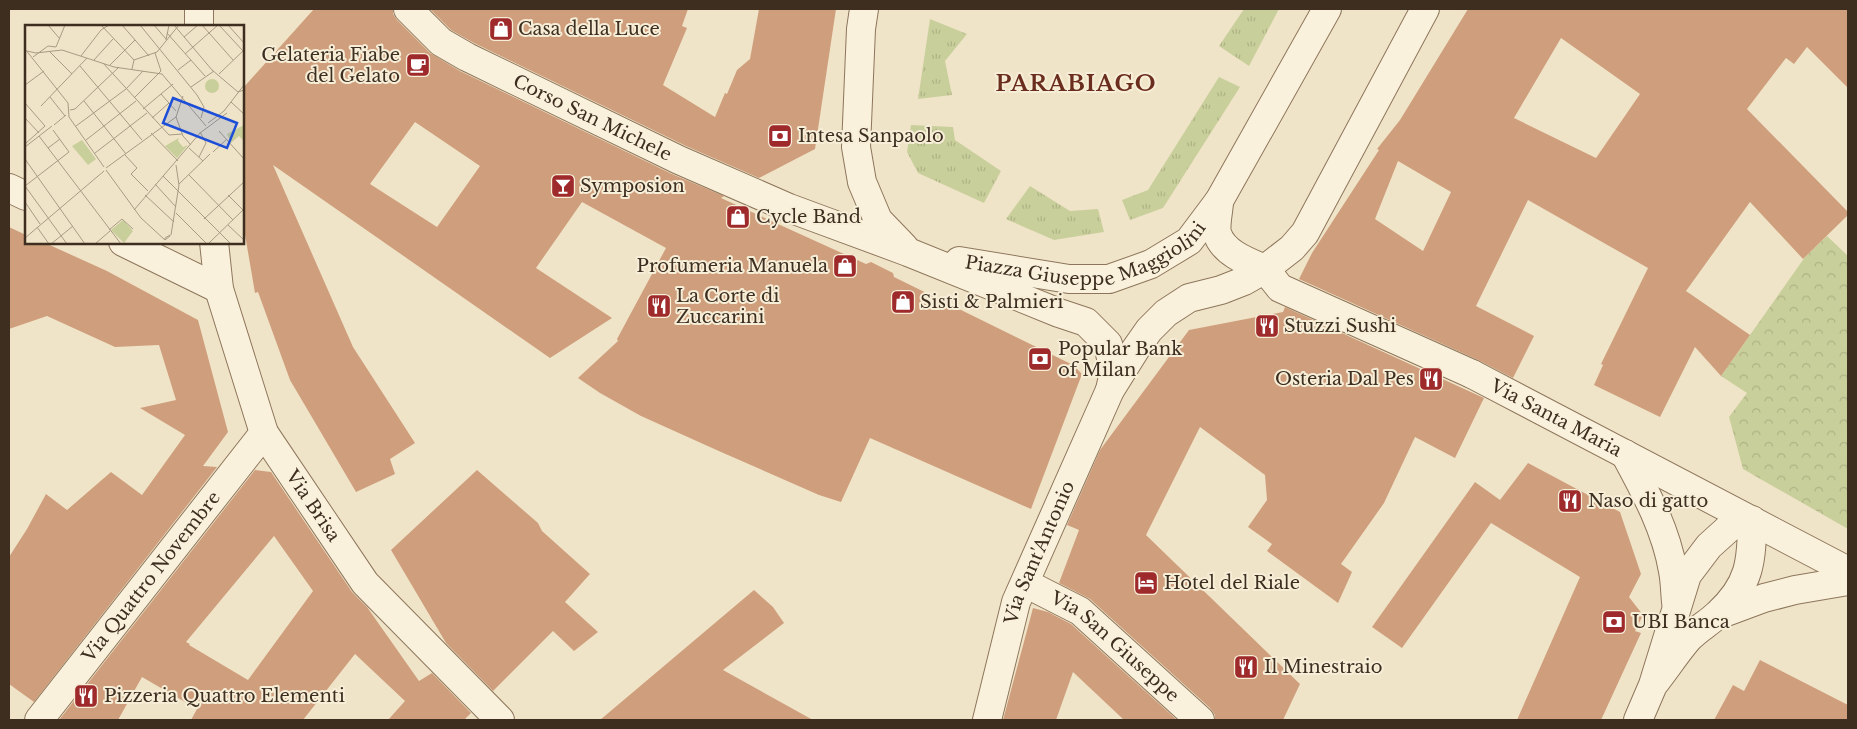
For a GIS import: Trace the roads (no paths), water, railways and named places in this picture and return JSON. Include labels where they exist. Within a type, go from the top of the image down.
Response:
[{"type":"street","points":[[199,9],[200,25]]},
{"type":"street","name":"Corso San Michele","points":[[408,9],[441,42],[467,57],[679,160],[790,208]]},
{"type":"street","name":"Piazza Giuseppe Maggiolini","points":[[864,9],[861,30],[856,147],[862,182],[878,220],[908,252],[1069,280],[1109,279],[1151,264],[1189,240],[1219,201],[1327,9]]},
{"type":"street","points":[[1110,390],[1149,330],[1166,313],[1189,298],[1244,282],[1265,269],[1292,248],[1306,233],[1425,9]]},
{"type":"street","points":[[9,188],[25,196]]},
{"type":"street","name":"Piazza Giuseppe Maggiolini","points":[[1219,201],[1217,233],[1226,247],[1241,259],[1265,269]]},
{"type":"street","name":"Piazza Giuseppe Maggiolini","points":[[790,208],[1086,322],[1108,344],[1114,372],[1110,390]]},
{"type":"street","points":[[127,244],[219,289]]},
{"type":"street","name":"Via Brisa","points":[[214,244],[219,289],[264,433],[365,583],[500,720]]},
{"type":"street","name":"Via Santa Maria","points":[[1265,269],[1280,288],[1472,374],[1848,570]]},
{"type":"street","name":"Via Sant'Antonio","points":[[987,720],[1016,602],[1110,390]]},
{"type":"street","name":"Via Quattro Novembre","points":[[39,720],[264,433]]},
{"type":"street","points":[[1625,454],[1651,501],[1665,539],[1673,571],[1676,609]]},
{"type":"street","points":[[1638,720],[1653,685],[1687,575],[1709,546],[1730,527],[1752,520],[1752,548],[1747,574],[1737,595],[1717,616],[1689,637],[1653,685]]},
{"type":"street","points":[[1717,616],[1764,598],[1795,590],[1848,581]]},
{"type":"street","name":"Via San Giuseppe","points":[[1025,583],[1080,611],[1200,720]]},
{"type":"place","name":"Casa della Luce","points":[[501,29]]},
{"type":"place","name":"Gelateria Fiabe del Gelato","points":[[418,65]]},
{"type":"place","name":"Intesa Sanpaolo","points":[[780,136]]},
{"type":"place","name":"Symposion","points":[[563,186]]},
{"type":"place","name":"Cycle Band","points":[[738,217]]},
{"type":"place","name":"Profumeria Manuela","points":[[845,266]]},
{"type":"place","name":"Sisti & Palmieri","points":[[903,302]]},
{"type":"place","name":"La Corte di Zuccarini","points":[[659,306]]},
{"type":"place","name":"Stuzzi Sushi","points":[[1267,326]]},
{"type":"place","name":"Popular Bank of Milan","points":[[1040,359]]},
{"type":"place","name":"Osteria Dal Pes","points":[[1431,379]]},
{"type":"place","name":"Naso di gatto","points":[[1570,501]]},
{"type":"place","name":"Hotel del Riale","points":[[1146,583]]},
{"type":"place","name":"UBI Banca","points":[[1614,622]]},
{"type":"place","name":"Il Minestraio","points":[[1246,667]]},
{"type":"place","name":"Pizzeria Quattro Elementi","points":[[86,696]]},
{"type":"district","name":"PARABIAGO","points":[[1076,83]]}]
